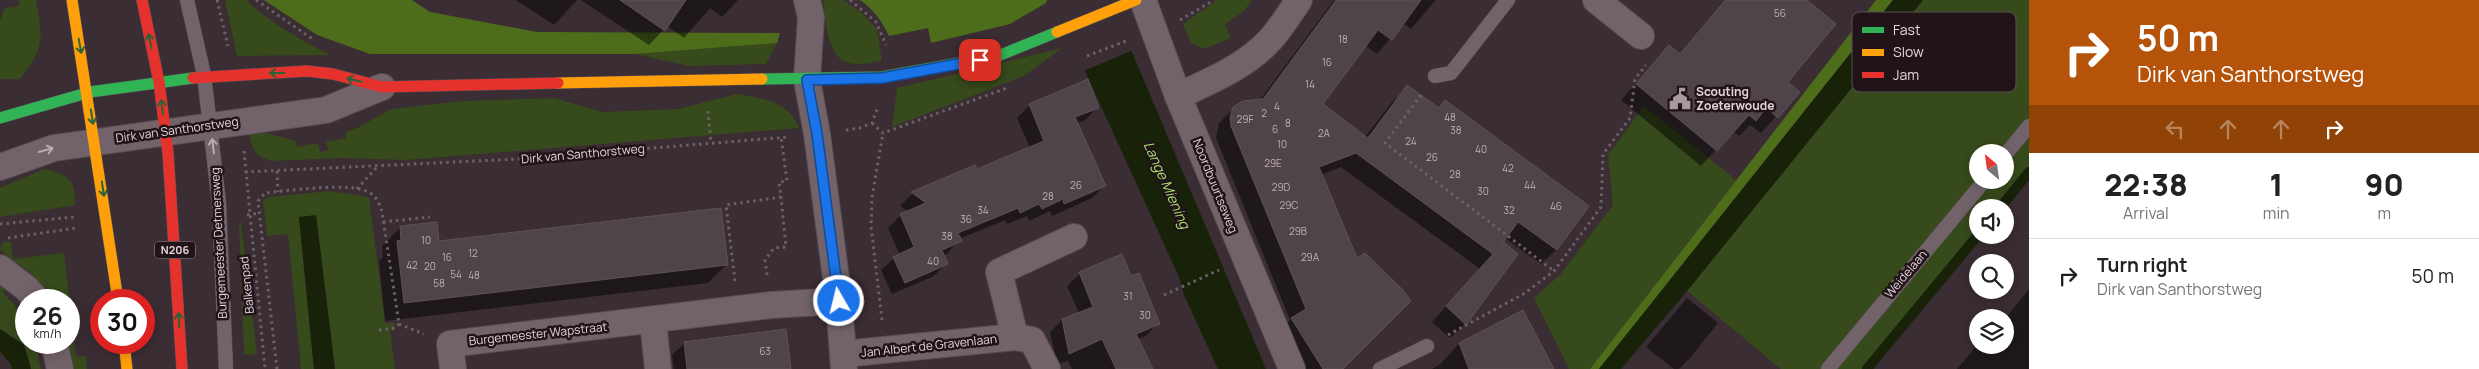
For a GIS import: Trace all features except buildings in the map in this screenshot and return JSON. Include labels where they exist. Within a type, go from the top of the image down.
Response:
[{"type":"street","points":[[72,0],[88,92],[116,289]]},
{"type":"street","name":"N206","points":[[142,0],[159,82],[172,208],[182,369]]},
{"type":"street","points":[[808,0],[811,17],[807,80],[817,134],[839,301],[844,362]]},
{"type":"street","points":[[1178,96],[1224,75],[1246,60],[1269,41],[1299,0]]},
{"type":"street","points":[[1596,0],[1641,36]]},
{"type":"street","name":"Dirk van Santhorstweg","points":[[0,118],[33,106],[88,92],[204,75],[274,72],[326,73],[382,87],[885,77],[998,56],[1135,1]]},
{"type":"street","name":"Noordbuurtseweg","points":[[1135,1],[1155,30],[1178,96],[1292,369]]},
{"type":"street","name":"Dirk van Santhorstweg","points":[[0,167],[45,150],[95,141],[326,110],[382,87]]},
{"type":"street","name":"Jan Albert de Gravenlaan","points":[[1014,337],[999,272],[1074,237]]},
{"type":"street","points":[[0,268],[27,289]]},
{"type":"street","name":"Burgemeester Wapstraat","points":[[453,369],[450,344],[652,321],[771,305],[839,301]]},
{"type":"street","points":[[652,321],[658,369]]},
{"type":"street","name":"Jan Albert de Gravenlaan","points":[[844,362],[885,351],[1014,337],[1032,340],[1047,369]]},
{"type":"street","points":[[57,354],[60,369]]},
{"type":"street","points":[[125,354],[127,369]]},
{"type":"lane","name":"Burgemeester Detmersweg","points":[[187,0],[204,75],[219,203],[226,369]]},
{"type":"lane","points":[[1435,76],[1451,72],[1508,0]]},
{"type":"lane","points":[[2014,144],[2029,126]]},
{"type":"lane","name":"Weidelaan","points":[[1828,369],[1977,189]]},
{"type":"lane","points":[[1380,369],[1427,346]]},
{"type":"path","points":[[850,0],[868,13],[882,33],[886,44],[885,77],[872,123],[883,132]]},
{"type":"path","points":[[1155,30],[1188,16],[1214,0]]},
{"type":"path","points":[[1427,346],[1525,294],[1554,270],[1601,207],[1603,154],[1630,118],[1635,79],[1657,50],[1641,36]]},
{"type":"path","points":[[1084,57],[1131,39]]},
{"type":"path","points":[[1435,76],[1385,143],[1554,270]]},
{"type":"path","points":[[883,132],[1008,87]]},
{"type":"path","name":"Dirk van Santhorstweg","points":[[247,200],[245,172],[518,159],[817,134],[860,128],[872,123]]},
{"type":"path","points":[[883,132],[872,197],[871,226],[885,351]]},
{"type":"path","points":[[771,305],[765,260],[774,248],[786,247],[779,182],[787,181],[782,137]]},
{"type":"path","points":[[357,189],[376,167]]},
{"type":"path","points":[[277,171],[278,192]]},
{"type":"path","points":[[277,369],[258,201],[265,194],[331,187],[370,192],[379,202],[399,324],[395,328],[379,330]]},
{"type":"path","points":[[738,310],[726,205],[781,197]]},
{"type":"path","name":"Balkenpad","points":[[247,200],[265,369]]},
{"type":"path","points":[[383,222],[430,217]]},
{"type":"path","points":[[1164,295],[1226,267]]},
{"type":"green space","points":[[19,0],[36,0],[41,33],[40,42],[34,59],[20,79],[0,79],[0,20],[5,8],[19,6]]},
{"type":"green space","points":[[225,0],[246,0],[276,24],[330,55],[237,56]]},
{"type":"green space","points":[[264,0],[412,0],[430,12],[537,32],[780,33],[777,43],[634,54],[370,54],[317,35]]},
{"type":"green space","points":[[823,0],[843,0],[862,13],[877,29],[882,61],[855,64],[845,62],[838,56],[829,39]]},
{"type":"green space","points":[[860,0],[1047,0],[1046,3],[1010,24],[931,43],[928,28],[889,36],[877,16]]},
{"type":"green space","points":[[1217,0],[1252,0],[1244,11],[1225,24],[1231,38],[1204,49],[1191,43],[1183,24]]},
{"type":"green space","points":[[1876,0],[1893,0],[1883,12],[1867,12]]},
{"type":"green space","points":[[1923,0],[2029,0],[2029,168],[2014,186],[2014,144],[1969,144],[1969,189],[2011,189],[2003,199],[1969,199],[1969,240],[1862,369],[1781,369],[1687,291],[1852,88],[1852,92],[2016,92],[2016,12],[1913,12]]},
{"type":"green space","points":[[1852,31],[1852,51],[1599,369],[1590,369]]},
{"type":"green space","points":[[777,43],[766,64],[689,66],[634,54]]},
{"type":"green space","points":[[1062,48],[1024,76],[892,127],[897,88]]},
{"type":"green space","points":[[737,94],[774,102],[788,112],[799,128],[406,160],[343,158],[270,161],[258,155],[253,148],[249,135],[262,132],[296,141],[297,147],[318,143],[320,152],[328,150],[326,142],[346,138],[345,132],[357,128],[391,109],[463,101],[554,98],[602,112],[678,109]]},
{"type":"green space","points":[[1644,106],[1736,180],[1590,369],[1569,369],[1534,298],[1560,275],[1613,205],[1608,155]]},
{"type":"green space","points":[[44,169],[59,173],[72,183],[75,205],[0,217],[0,188]]},
{"type":"green space","points":[[330,191],[369,197],[385,323],[394,323],[395,330],[390,331],[395,369],[335,369],[316,216],[299,218],[314,369],[301,369],[288,234],[267,236],[263,201],[268,197]]},
{"type":"green space","points":[[239,223],[241,223],[257,354],[244,355]]},
{"type":"green space","points":[[3,242],[11,242],[13,259],[64,253],[68,289],[44,289],[33,275],[0,250]]},
{"type":"green space","points":[[0,286],[5,289],[3,293],[15,306],[15,339],[0,329]]},
{"type":"green space","points":[[27,354],[38,354],[41,369],[31,369]]},
{"type":"green space","points":[[70,354],[76,354],[76,357],[86,356],[87,369],[73,369]]},
{"type":"water","name":"Lange Miening","points":[[1110,0],[1266,369],[1218,369],[1184,295],[1179,277],[1085,71],[1079,49]]},
{"type":"water","points":[[1893,0],[1923,0],[1913,12],[1883,12]]},
{"type":"water","points":[[1852,51],[1852,88],[1687,291],[1621,369],[1599,369]]},
{"type":"water","points":[[316,215],[335,369],[314,369],[299,217]]},
{"type":"water","points":[[0,329],[15,339],[15,354],[27,354],[31,369],[12,369],[10,363],[0,352]]},
{"type":"pier","points":[[1060,0],[1113,0],[1133,50],[1084,71],[1085,77]]},
{"type":"waterway","points":[[2007,199],[2029,172]]},
{"type":"waterway","points":[[1867,369],[1971,244]]},
{"type":"traffic: fast","points":[[762,79],[882,77],[998,56],[1057,32]]},
{"type":"traffic: fast","points":[[0,118],[90,92],[193,78]]},
{"type":"traffic: slow","points":[[72,0],[116,289]]},
{"type":"traffic: slow","points":[[1057,32],[1136,0]]},
{"type":"traffic: slow","points":[[558,83],[762,79]]},
{"type":"traffic: slow","points":[[125,354],[127,369]]},
{"type":"traffic: jam","points":[[142,0],[159,82],[168,153],[182,369]]},
{"type":"traffic: jam","points":[[193,78],[307,71],[333,74],[382,87],[558,83]]},
{"type":"place","name":"Scouting Zoeterwoude","points":[[1680,99]]},
{"type":"route","points":[[839,301],[817,134],[807,80],[882,78],[980,60]]}]
